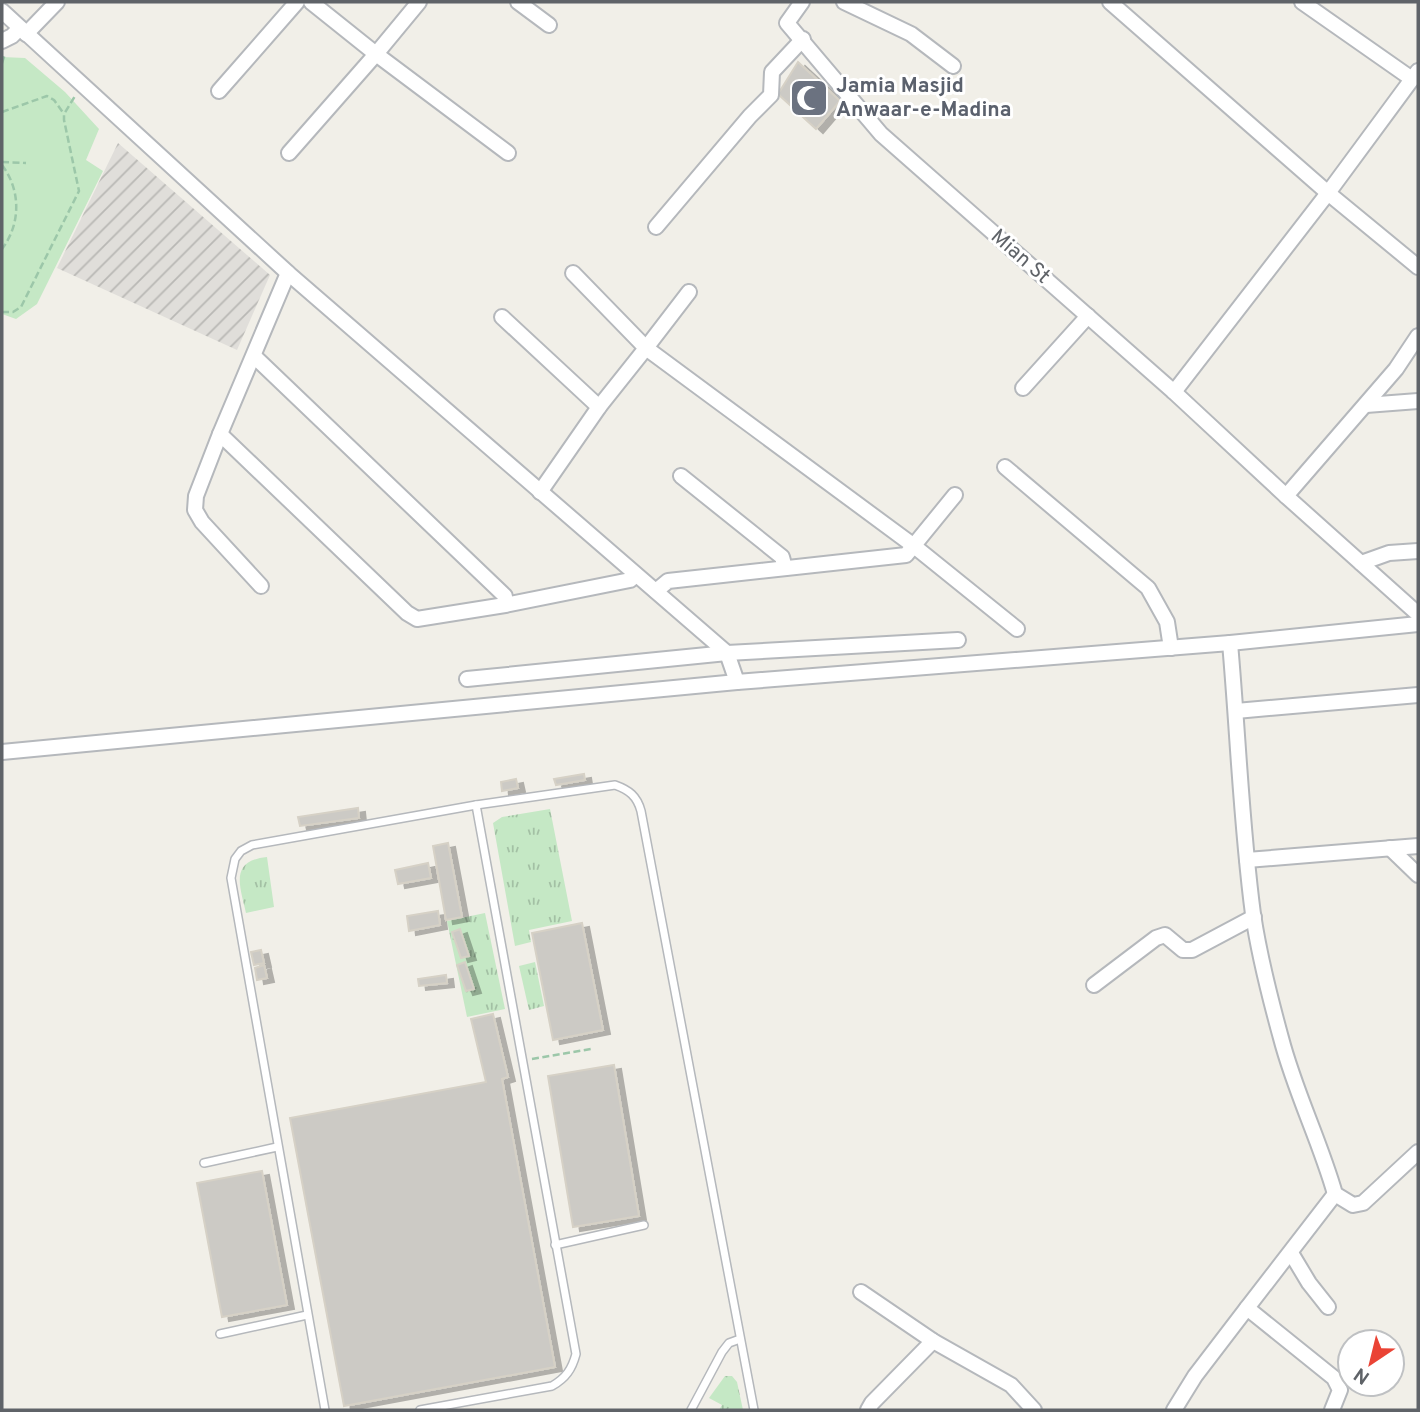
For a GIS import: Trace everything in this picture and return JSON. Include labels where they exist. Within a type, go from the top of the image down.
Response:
[{"type":"street","points":[[2,41],[23,31],[57,2]]},
{"type":"street","points":[[219,91],[297,2]]},
{"type":"street","points":[[311,2],[508,153]]},
{"type":"street","points":[[289,153],[419,2]]},
{"type":"street","points":[[518,2],[549,25]]},
{"type":"street","name":"Mian St","points":[[802,2],[787,23],[881,134],[1174,392],[1418,614]]},
{"type":"street","points":[[844,2],[911,34],[953,65]]},
{"type":"street","points":[[1110,2],[1328,193],[1418,267]]},
{"type":"street","points":[[1174,392],[1328,193],[1415,75],[1303,2]]},
{"type":"street","points":[[2,11],[288,272],[727,653],[737,682]]},
{"type":"street","points":[[656,227],[771,95],[772,72],[803,39]]},
{"type":"street","points":[[261,586],[202,522],[195,510],[197,496],[220,434],[288,272]]},
{"type":"street","points":[[573,273],[646,348],[914,546],[1017,629]]},
{"type":"street","points":[[540,492],[599,407],[689,292]]},
{"type":"street","points":[[1023,388],[1088,316]]},
{"type":"street","points":[[502,317],[599,407]]},
{"type":"street","points":[[1286,496],[1396,369],[1418,336]]},
{"type":"street","points":[[254,356],[505,596],[505,605]]},
{"type":"street","points":[[1366,405],[1418,401]]},
{"type":"street","points":[[220,434],[412,617],[425,620],[630,580],[636,575]]},
{"type":"street","points":[[1004,467],[1148,588],[1167,622],[1171,648]]},
{"type":"street","points":[[681,476],[782,557],[785,568]]},
{"type":"street","points":[[656,591],[668,581],[906,555],[955,495]]},
{"type":"street","points":[[1361,563],[1390,553],[1418,551]]},
{"type":"street","points":[[2,752],[737,682],[1230,643],[1418,624]]},
{"type":"street","points":[[467,678],[727,653],[958,640]]},
{"type":"street","points":[[1230,643],[1254,917],[1281,1038],[1300,1103],[1335,1194],[1353,1205],[1360,1205],[1418,1152]]},
{"type":"street","points":[[1236,711],[1418,695]]},
{"type":"street","points":[[1247,860],[1418,846]]},
{"type":"street","points":[[1390,848],[1418,875]]},
{"type":"street","points":[[1094,985],[1156,938],[1165,935],[1183,950],[1192,950],[1254,917]]},
{"type":"street","points":[[1174,1410],[1195,1376],[1335,1194]]},
{"type":"street","points":[[1291,1253],[1309,1283],[1328,1307]]},
{"type":"street","points":[[861,1292],[933,1341],[1011,1385],[1034,1410]]},
{"type":"street","points":[[1247,1308],[1334,1378],[1340,1390],[1332,1410]]},
{"type":"street","points":[[869,1410],[872,1403],[933,1341]]},
{"type":"lane","points":[[325,1410],[231,878],[235,859],[252,845],[476,805],[615,785],[628,790],[638,801],[754,1410]]},
{"type":"lane","points":[[420,1410],[552,1385],[573,1367],[576,1354],[476,805]]},
{"type":"lane","points":[[204,1163],[277,1147]]},
{"type":"lane","points":[[555,1245],[644,1225]]},
{"type":"lane","points":[[220,1334],[307,1315]]},
{"type":"lane","points":[[691,1410],[722,1352],[729,1343],[740,1339]]},
{"type":"path","points":[[64,114],[82,84]]},
{"type":"path","points":[[2,112],[47,96],[54,100],[64,114],[79,191],[21,307],[13,312],[2,312]]},
{"type":"path","points":[[2,249],[13,229],[16,215],[13,185],[2,163],[26,163]]},
{"type":"path","points":[[522,1061],[591,1049]]},
{"type":"shaded area","points":[[118,143],[270,275],[237,350],[57,268]]},
{"type":"green space","points":[[2,57],[25,58],[65,92],[99,129],[86,160],[103,171],[37,304],[16,319],[2,314]]},
{"type":"green space","points":[[550,809],[572,921],[529,930],[531,942],[515,946],[493,823],[502,817]]},
{"type":"green space","points":[[267,857],[274,907],[246,913],[240,884],[242,869],[255,859]]},
{"type":"green space","points":[[485,913],[505,1009],[467,1017],[447,921]]},
{"type":"green space","points":[[535,962],[544,1006],[529,1010],[519,966]]},
{"type":"green space","points":[[725,1376],[732,1376],[737,1382],[743,1410],[719,1410],[722,1405],[709,1398]]},
{"type":"building","name":"Jamia Masjid Anwaar-e-Madina","points":[[798,62],[840,101],[816,129],[778,94]]},
{"type":"building","points":[[584,774],[585,780],[556,785],[554,779]]},
{"type":"building","points":[[516,779],[518,788],[502,791],[501,782]]},
{"type":"building","points":[[358,808],[359,818],[300,826],[298,817]]},
{"type":"building","points":[[448,843],[462,917],[446,920],[433,846]]},
{"type":"building","points":[[428,863],[431,878],[398,884],[395,870]]},
{"type":"building","points":[[438,911],[440,925],[409,931],[407,916]]},
{"type":"building","points":[[582,923],[603,1030],[553,1040],[532,933]]},
{"type":"building","points":[[460,929],[469,956],[461,958],[452,932]]},
{"type":"building","points":[[261,950],[264,963],[254,965],[251,952]]},
{"type":"building","points":[[465,962],[474,989],[466,991],[457,965]]},
{"type":"building","points":[[264,965],[267,978],[257,980],[255,968]]},
{"type":"building","points":[[446,975],[447,983],[419,986],[418,979]]},
{"type":"building","points":[[493,1014],[508,1077],[502,1079],[555,1367],[344,1406],[290,1118],[486,1082],[471,1019]]},
{"type":"building","points":[[614,1065],[639,1216],[573,1227],[548,1076]]},
{"type":"building","points":[[262,1171],[287,1305],[222,1317],[197,1183]]},
{"type":"place","name":"Jamia Masjid Anwaar-e-Madina","points":[[809,98]]}]
